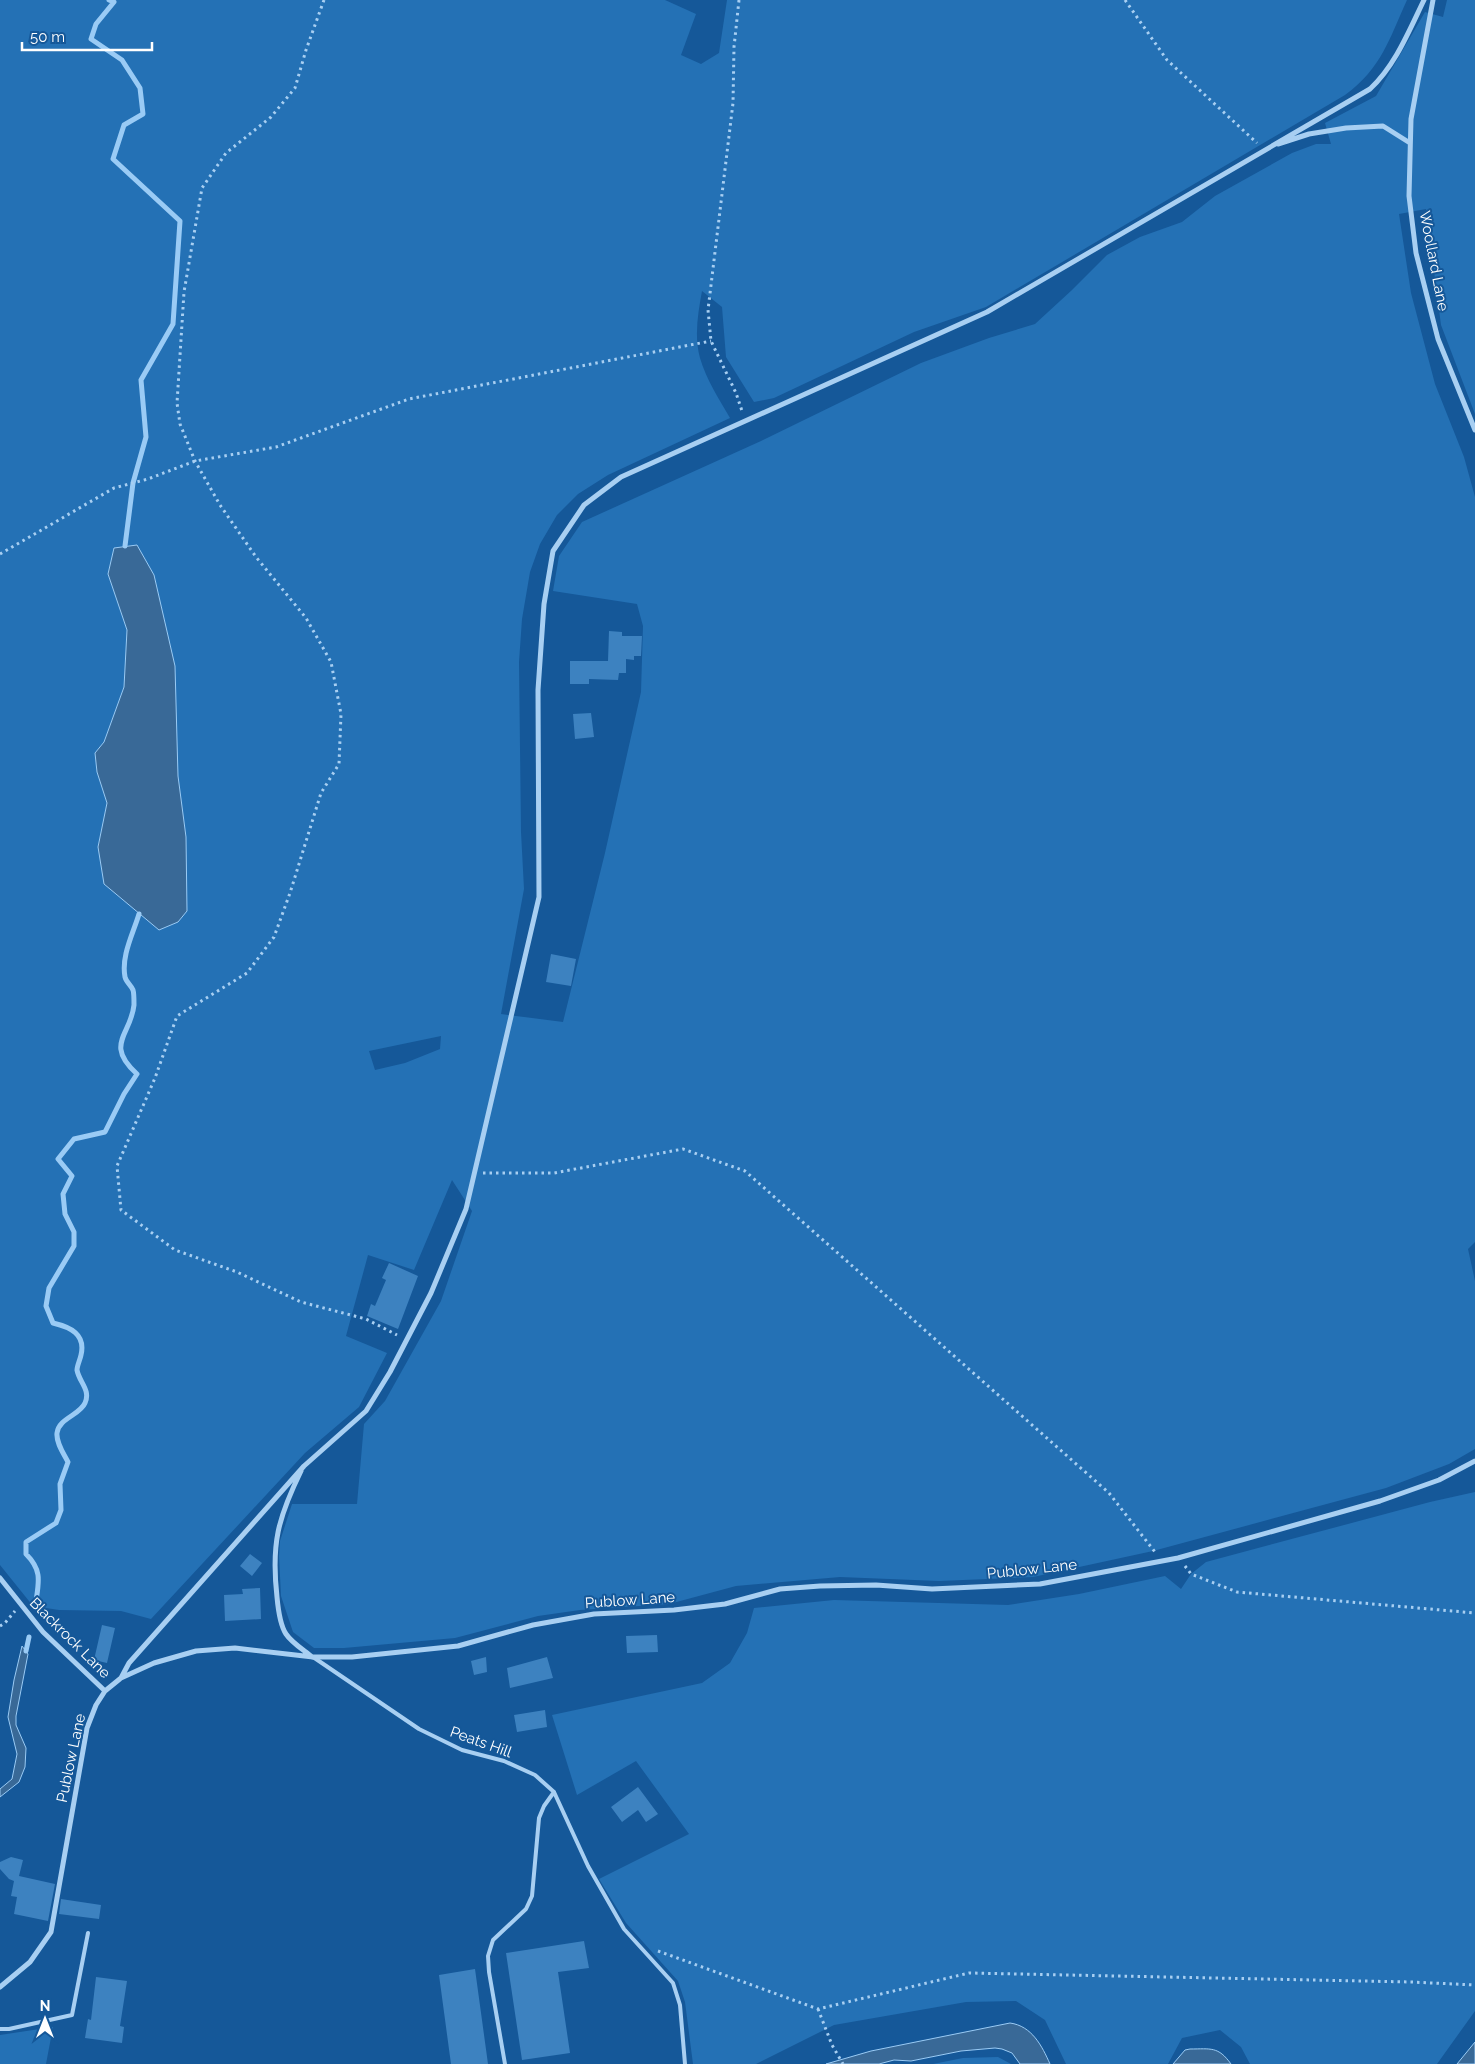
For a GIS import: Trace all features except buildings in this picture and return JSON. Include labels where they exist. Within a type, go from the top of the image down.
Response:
[{"type":"street","points":[[121,1678],[129,1664],[304,1466],[366,1411],[390,1372],[431,1293],[466,1209],[538,897],[538,690],[544,604],[553,551],[584,505],[621,477],[987,312],[1370,89],[1380,80],[1400,49],[1424,0]]},
{"type":"street","name":"Woollard Lane","points":[[1433,0],[1411,119],[1409,196],[1416,253],[1438,339],[1475,430]]},
{"type":"street","points":[[1265,149],[1309,134],[1346,128],[1384,126],[1410,143]]},
{"type":"street","name":"Publow Lane","points":[[0,1987],[30,1962],[51,1932],[87,1728],[96,1705],[105,1691],[121,1678],[154,1663],[196,1651],[235,1648],[313,1658],[352,1657],[458,1646],[533,1625],[594,1614],[674,1610],[725,1604],[780,1590],[820,1586],[932,1589],[1040,1584],[1178,1558],[1380,1501],[1439,1480],[1475,1461]]},
{"type":"street","points":[[304,1466],[286,1502],[275,1538],[274,1574],[278,1608],[286,1635],[313,1658]]},
{"type":"street","name":"Blackrock Lane","points":[[0,1578],[43,1632],[105,1691]]},
{"type":"lane","name":"Peats Hill","points":[[313,1658],[419,1729],[462,1750],[504,1761],[535,1775],[554,1792],[588,1866],[624,1929],[673,1983],[680,2005],[685,2064]]},
{"type":"lane","points":[[505,2064],[489,1972],[488,1956],[494,1940],[526,1909],[532,1896],[539,1818],[544,1806],[554,1792]]},
{"type":"lane","points":[[0,2029],[9,2029],[72,2015],[88,1933]]},
{"type":"path","points":[[324,0],[295,88],[271,117],[226,153],[202,188],[184,292],[177,403],[180,424],[195,460],[220,505],[256,557],[306,618],[331,662],[341,714],[339,764],[321,793],[274,937],[247,973],[177,1016],[155,1078],[117,1166],[121,1210],[175,1250],[237,1272],[301,1302],[366,1319],[407,1340]]},
{"type":"path","points":[[739,0],[734,47],[733,103],[708,310],[711,341],[736,393],[746,421]]},
{"type":"path","points":[[1125,0],[1167,60],[1265,149]]},
{"type":"path","points":[[0,554],[114,488],[148,479],[195,460],[276,447],[410,399],[711,341]]},
{"type":"path","points":[[474,1173],[554,1173],[683,1149],[745,1171],[1109,1493],[1160,1562]]},
{"type":"path","points":[[1178,1558],[1191,1574],[1238,1592],[1475,1613]]},
{"type":"path","points":[[0,1626],[5,1623]]},
{"type":"path","points":[[655,1950],[818,2009],[969,1973],[1475,1985]]},
{"type":"path","points":[[818,2009],[832,2045],[843,2064]]},
{"type":"shaded area","points":[[0,0],[665,0],[696,14],[681,55],[701,64],[719,53],[727,0],[1407,0],[1389,40],[1376,63],[1358,85],[1345,95],[986,307],[914,332],[774,398],[754,402],[726,357],[722,307],[702,291],[698,316],[698,350],[709,381],[730,418],[608,475],[578,494],[557,515],[540,544],[530,572],[522,619],[519,662],[521,832],[524,889],[501,1014],[563,1022],[605,853],[641,692],[643,626],[637,604],[553,591],[559,556],[582,522],[761,441],[921,363],[989,338],[1035,324],[1107,255],[1140,237],[1182,222],[1215,196],[1292,153],[1316,144],[1331,144],[1325,123],[1376,96],[1425,12],[1443,17],[1447,0],[1475,0],[1475,414],[1441,325],[1426,209],[1399,214],[1411,293],[1435,384],[1464,457],[1475,497],[1475,1242],[1468,1249],[1475,1281],[1475,1449],[1449,1464],[1386,1488],[1153,1551],[1033,1577],[939,1581],[840,1577],[736,1586],[669,1604],[580,1610],[538,1616],[455,1638],[344,1648],[314,1648],[293,1632],[281,1596],[280,1541],[292,1504],[357,1504],[364,1424],[385,1401],[441,1301],[472,1211],[452,1180],[414,1270],[368,1255],[346,1336],[387,1353],[359,1407],[305,1453],[151,1619],[121,1611],[59,1610],[33,1606],[0,1565]],"holes":[[[137,545],[178,776],[186,837],[98,847],[107,803],[97,772],[95,753],[104,742],[124,687],[127,630],[108,574],[114,548]],[[441,1036],[440,1049],[405,1063],[375,1070],[369,1051]]]},
{"type":"shaded area","points":[[137,545],[154,575],[175,666],[178,776],[186,837],[187,911],[178,922],[159,930],[104,884],[98,847],[107,803],[97,772],[95,753],[104,742],[124,687],[127,630],[108,574],[114,548]]},
{"type":"shaded area","points":[[1475,1492],[1475,2011],[1437,2064],[1250,2064],[1241,2047],[1220,2030],[1182,2038],[1168,2064],[1066,2064],[1045,2020],[1016,2001],[966,2002],[834,2025],[756,2064],[693,2064],[685,2002],[678,1981],[626,1923],[599,1879],[689,1834],[636,1761],[577,1795],[552,1715],[702,1683],[730,1663],[747,1633],[754,1608],[834,1600],[1008,1605],[1079,1594],[1165,1576],[1181,1589],[1191,1574],[1206,1562],[1430,1502]]},
{"type":"shaded area","points":[[22,1646],[28,1654],[16,1725],[26,1748],[25,1767],[19,1782],[0,1797],[0,1789],[12,1779],[17,1754],[8,1717]]},
{"type":"shaded area","points":[[1010,2023],[1024,2028],[1035,2038],[1050,2064],[1020,2064],[1012,2053],[995,2048],[961,2051],[911,2061],[894,2060],[879,2064],[826,2064],[871,2051]]},
{"type":"shaded area","points":[[53,2027],[46,2064],[0,2064],[0,2035]]},
{"type":"shaded area","points":[[1475,2042],[1475,2064],[1457,2064]]},
{"type":"shaded area","points":[[1185,2050],[1218,2051],[1231,2064],[1173,2064]]},
{"type":"shaded area","points":[[998,2057],[1011,2064],[933,2064],[963,2058]]},
{"type":"waterway","points":[[109,0],[114,2],[96,24],[91,39],[122,60],[140,88],[143,114],[124,125],[113,159],[180,221],[173,324],[141,380],[146,437],[133,483],[125,546]]},
{"type":"waterway","points":[[36,1601],[38,1576],[35,1565],[26,1554],[26,1542],[56,1523],[61,1510],[60,1484],[68,1462],[59,1444],[57,1433],[65,1420],[79,1411],[85,1403],[87,1394],[77,1370],[82,1348],[79,1337],[71,1329],[53,1323],[46,1306],[49,1288],[74,1246],[74,1232],[65,1214],[63,1194],[72,1176],[58,1159],[74,1139],[105,1132],[124,1094],[137,1074],[127,1064],[122,1055],[121,1047],[134,1005],[133,990],[125,977],[125,961],[128,945],[139,914]]},
{"type":"waterway","points":[[26,1651],[29,1637]]}]
